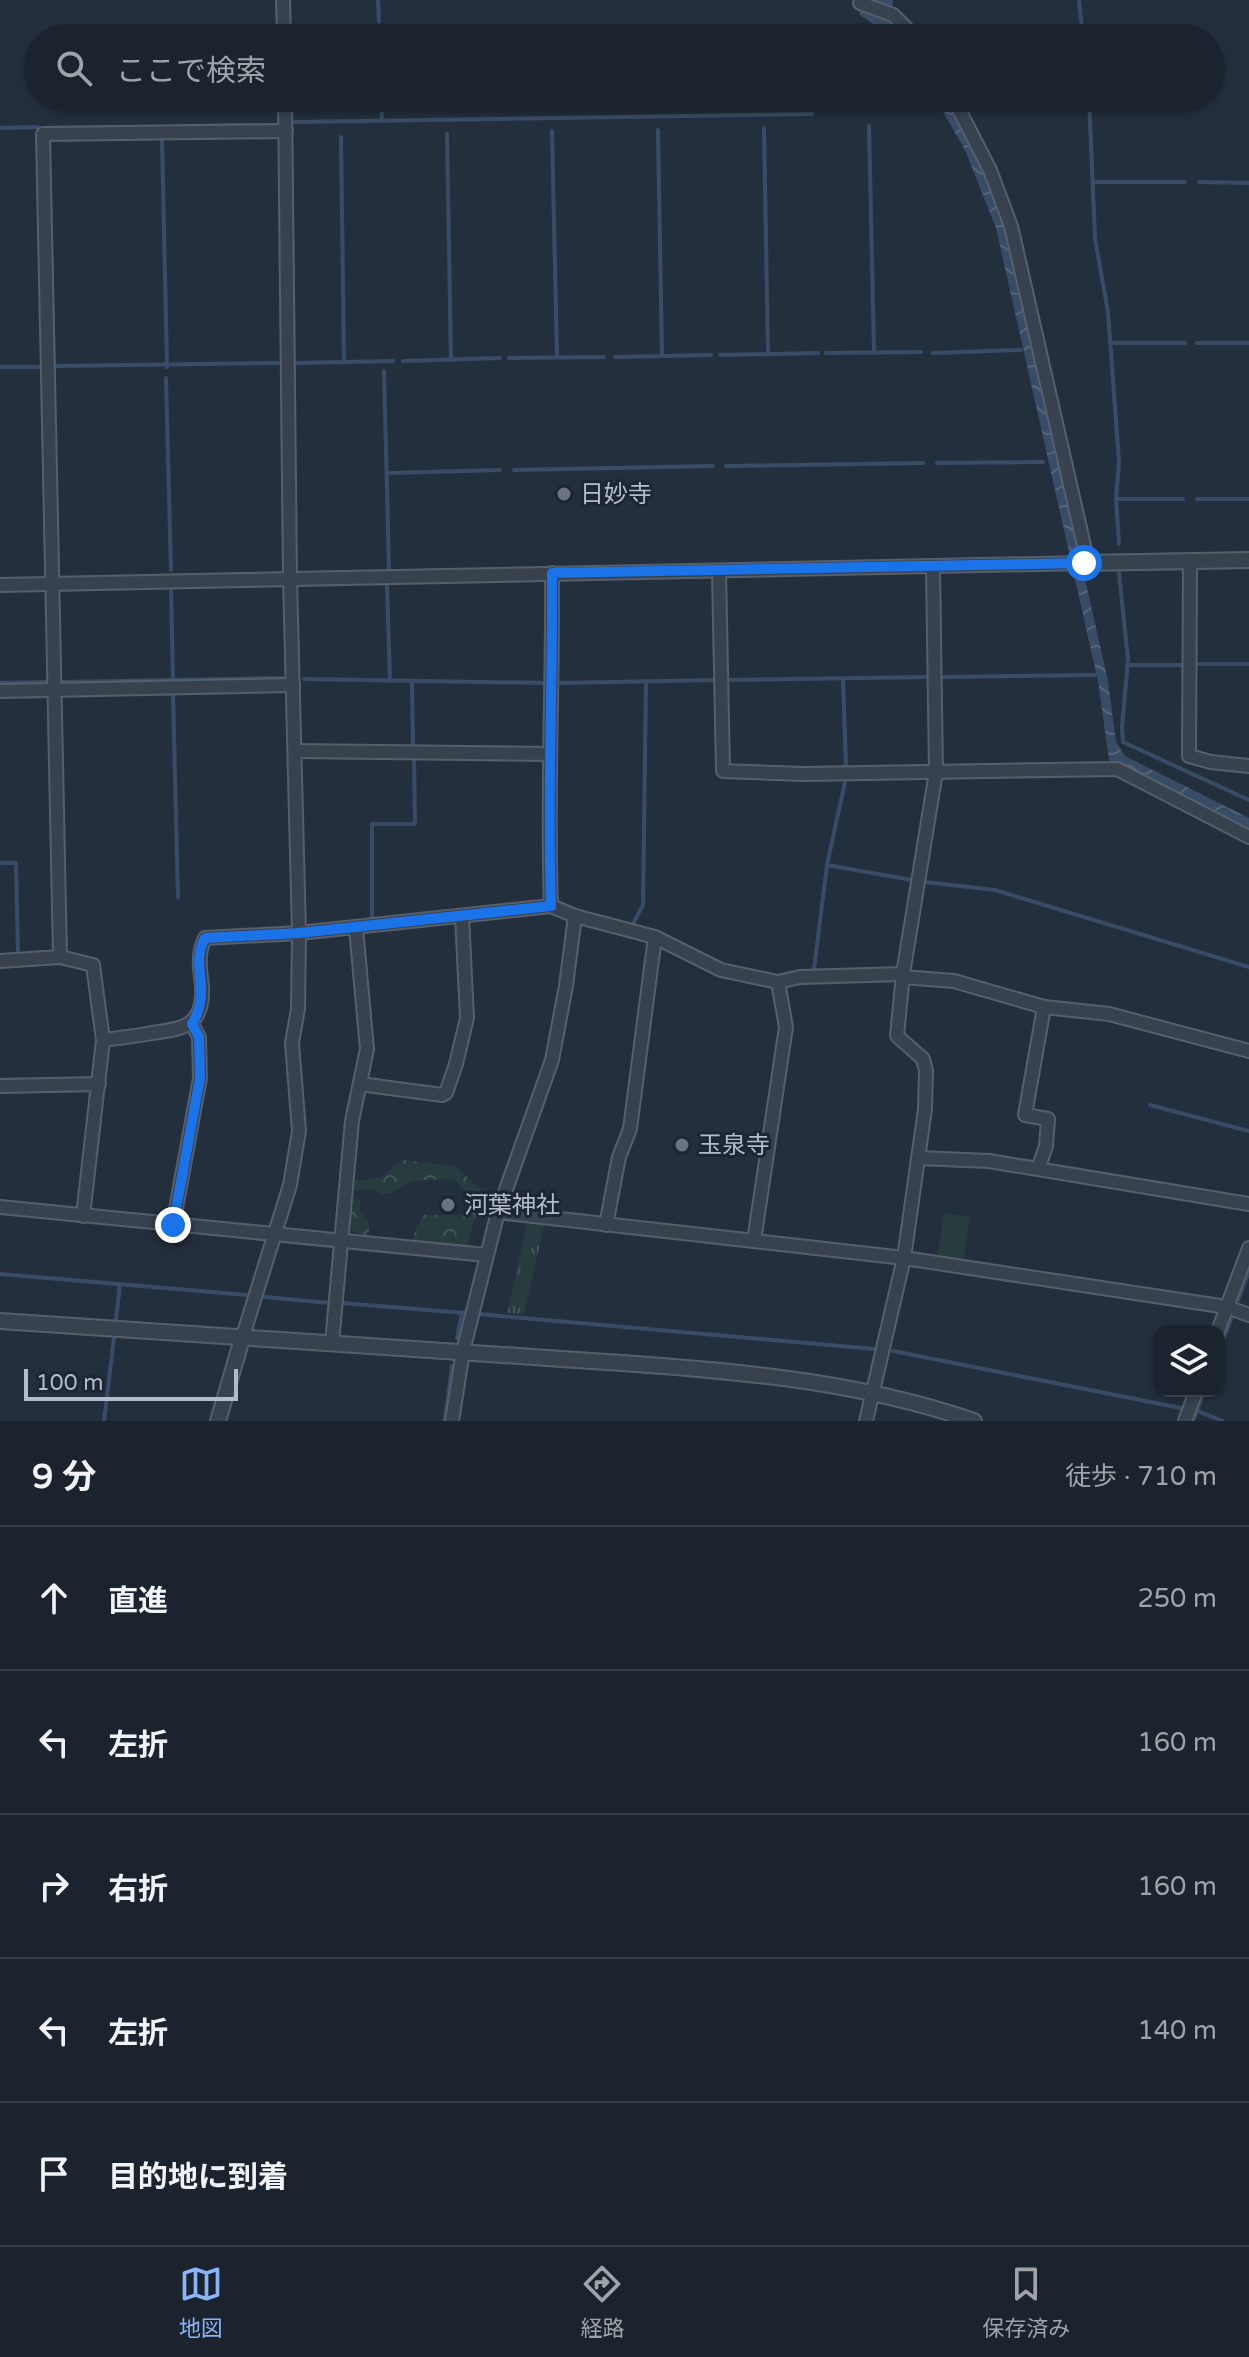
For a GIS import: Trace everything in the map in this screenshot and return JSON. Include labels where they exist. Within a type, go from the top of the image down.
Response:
[{"type":"street","points":[[283,0],[284,24]]},
{"type":"street","points":[[861,4],[893,15],[902,24]]},
{"type":"street","points":[[218,1421],[290,1185],[299,1131],[292,1043],[298,1009],[299,933],[290,579],[285,112]]},
{"type":"street","points":[[960,112],[990,170],[1011,226],[1081,563]]},
{"type":"street","points":[[60,957],[43,134],[286,131]]},
{"type":"street","points":[[0,585],[1249,560]]},
{"type":"street","points":[[1190,561],[1189,756],[1249,766]]},
{"type":"street","points":[[866,1421],[904,1258],[925,1109],[926,1071],[923,1059],[897,1036],[903,976],[936,772],[933,567]]},
{"type":"street","points":[[719,571],[723,771],[804,774],[1117,769],[1249,837]]},
{"type":"street","points":[[551,906],[549,754],[553,683],[552,573]]},
{"type":"street","points":[[0,691],[293,685]]},
{"type":"street","points":[[295,751],[549,754]]},
{"type":"street","points":[[103,1040],[177,1030],[192,1024],[203,999],[199,949],[205,938],[356,928],[551,906],[575,916],[655,937],[721,970],[778,982],[800,977],[903,976],[954,981],[1044,1007],[1109,1014],[1249,1051]]},
{"type":"street","points":[[360,1084],[442,1095],[446,1093],[467,1018],[462,916]]},
{"type":"street","points":[[452,1421],[463,1351],[486,1255],[516,1154],[537,1109],[552,1060],[575,916]]},
{"type":"street","points":[[332,1343],[352,1121],[367,1049],[356,928]]},
{"type":"street","points":[[606,1225],[619,1157],[630,1129],[655,937]]},
{"type":"street","points":[[0,961],[60,957],[93,965],[103,1040],[83,1216]]},
{"type":"street","points":[[754,1241],[786,1027],[778,982]]},
{"type":"street","points":[[1038,1169],[1046,1146],[1048,1119],[1025,1115],[1044,1007]]},
{"type":"street","points":[[173,1225],[200,1078],[199,1037],[192,1024]]},
{"type":"street","points":[[0,1086],[99,1084]]},
{"type":"street","points":[[918,1158],[989,1161],[1249,1204]]},
{"type":"street","points":[[0,1207],[486,1255]]},
{"type":"street","points":[[498,1212],[904,1258],[1227,1307],[1249,1315]]},
{"type":"street","points":[[1220,1325],[1249,1248]]},
{"type":"street","points":[[0,1321],[773,1375],[874,1392],[974,1421]]},
{"type":"street","points":[[1185,1421],[1194,1397]]},
{"type":"green space","points":[[402,1160],[455,1166],[494,1202],[490,1219],[480,1215],[475,1218],[465,1249],[412,1243],[424,1215],[465,1215],[468,1195],[457,1182],[447,1179],[412,1181],[388,1194],[372,1189],[353,1191],[351,1186],[356,1181],[381,1177]]},
{"type":"green space","points":[[348,1198],[360,1200],[360,1212],[369,1222],[366,1236],[348,1229]]},
{"type":"green space","points":[[944,1213],[970,1217],[963,1263],[937,1259]]},
{"type":"green space","points":[[528,1220],[545,1222],[524,1314],[507,1313]]},
{"type":"water","points":[[862,0],[893,0],[892,21],[895,24],[873,24],[860,15]]},
{"type":"water","points":[[943,112],[955,112],[1001,207],[1108,681],[1116,742],[1125,756],[1249,818],[1249,830],[1109,760],[1098,681],[996,228],[965,150]]},
{"type":"waterway","points":[[378,0],[379,22]]},
{"type":"waterway","points":[[1079,0],[1082,24]]},
{"type":"waterway","points":[[382,112],[382,121]]},
{"type":"waterway","points":[[1090,112],[1095,238],[1108,312],[1119,462],[1116,499],[1119,544]]},
{"type":"waterway","points":[[294,122],[812,114]]},
{"type":"waterway","points":[[187,126],[277,125]]},
{"type":"waterway","points":[[869,126],[874,352]]},
{"type":"waterway","points":[[0,128],[38,127]]},
{"type":"waterway","points":[[764,128],[768,354]]},
{"type":"waterway","points":[[658,130],[662,356]]},
{"type":"waterway","points":[[552,131],[557,357]]},
{"type":"waterway","points":[[447,134],[451,360]]},
{"type":"waterway","points":[[162,137],[167,367]]},
{"type":"waterway","points":[[341,137],[344,362]]},
{"type":"waterway","points":[[1093,182],[1185,182]]},
{"type":"waterway","points":[[1199,182],[1249,183]]},
{"type":"waterway","points":[[1110,343],[1185,343]]},
{"type":"waterway","points":[[1197,343],[1249,343]]},
{"type":"waterway","points":[[933,353],[1021,350]]},
{"type":"waterway","points":[[826,353],[921,352]]},
{"type":"waterway","points":[[720,355],[818,353]]},
{"type":"waterway","points":[[615,357],[711,355]]},
{"type":"waterway","points":[[509,358],[604,357]]},
{"type":"waterway","points":[[403,361],[500,358]]},
{"type":"waterway","points":[[297,363],[393,361]]},
{"type":"waterway","points":[[55,366],[278,363]]},
{"type":"waterway","points":[[0,367],[40,367]]},
{"type":"waterway","points":[[384,371],[389,568]]},
{"type":"waterway","points":[[166,378],[171,570]]},
{"type":"waterway","points":[[937,463],[1043,462]]},
{"type":"waterway","points":[[726,466],[923,463]]},
{"type":"waterway","points":[[514,470],[713,466]]},
{"type":"waterway","points":[[390,473],[500,470]]},
{"type":"waterway","points":[[1116,499],[1183,499]]},
{"type":"waterway","points":[[1197,499],[1249,499]]},
{"type":"waterway","points":[[1119,573],[1128,660],[1123,742],[1249,800]]},
{"type":"waterway","points":[[387,586],[390,681]]},
{"type":"waterway","points":[[171,590],[173,680]]},
{"type":"waterway","points":[[1194,664],[1249,664]]},
{"type":"waterway","points":[[1127,665],[1183,665]]},
{"type":"waterway","points":[[940,677],[1095,675]]},
{"type":"waterway","points":[[727,680],[928,677]]},
{"type":"waterway","points":[[62,682],[282,678]]},
{"type":"waterway","points":[[304,679],[547,683]]},
{"type":"waterway","points":[[843,679],[846,768]]},
{"type":"waterway","points":[[560,683],[716,680]]},
{"type":"waterway","points":[[412,681],[413,746]]},
{"type":"waterway","points":[[634,922],[643,905],[646,681]]},
{"type":"waterway","points":[[0,683],[47,682]]},
{"type":"waterway","points":[[173,695],[178,897]]},
{"type":"waterway","points":[[372,918],[372,824],[415,824],[414,759]]},
{"type":"waterway","points":[[845,782],[827,865],[912,880]]},
{"type":"waterway","points":[[0,863],[16,863],[18,954]]},
{"type":"waterway","points":[[814,969],[827,865]]},
{"type":"waterway","points":[[925,882],[995,890],[1249,967]]},
{"type":"waterway","points":[[1150,1105],[1249,1131]]},
{"type":"waterway","points":[[1238,1300],[1249,1271]]},
{"type":"waterway","points":[[0,1274],[247,1295]]},
{"type":"waterway","points":[[116,1320],[120,1284]]},
{"type":"waterway","points":[[265,1297],[330,1303]]},
{"type":"waterway","points":[[342,1303],[465,1313]]},
{"type":"waterway","points":[[457,1338],[462,1313]]},
{"type":"waterway","points":[[478,1314],[874,1349]]},
{"type":"waterway","points":[[1225,1335],[1232,1317]]},
{"type":"waterway","points":[[104,1421],[114,1338]]},
{"type":"waterway","points":[[893,1351],[1181,1408]]},
{"type":"waterway","points":[[445,1420],[452,1366]]},
{"type":"waterway","points":[[1193,1421],[1202,1397]]},
{"type":"waterway","points":[[1195,1410],[1223,1421]]},
{"type":"place","name":"日妙寺","points":[[564,494]]},
{"type":"place","name":"玉泉寺","points":[[682,1145]]},
{"type":"place","name":"河葉神社","points":[[448,1205]]},
{"type":"route","points":[[173,1225],[200,1078],[199,1037],[192,1024],[203,999],[199,949],[205,938],[356,928],[551,906],[548,820],[553,683],[552,573],[1084,563]]}]
